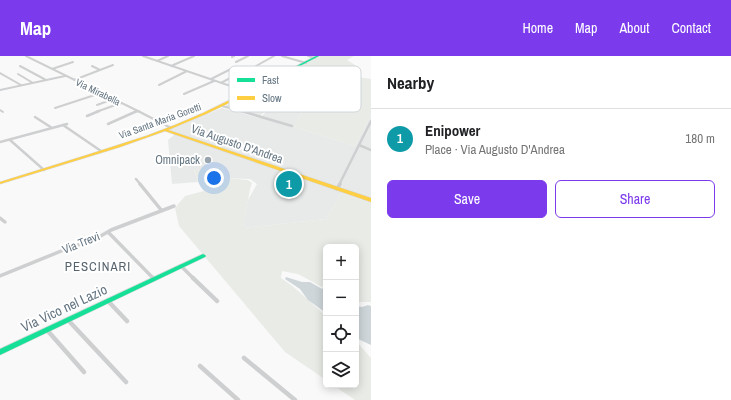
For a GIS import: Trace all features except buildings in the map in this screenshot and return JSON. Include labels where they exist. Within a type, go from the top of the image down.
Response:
[{"type":"main road","name":"Via Santa Maria Goretti","points":[[300,66],[317,57]]},
{"type":"main road","name":"Via Santa Maria Goretti","points":[[0,183],[171,128],[229,102]]},
{"type":"main road","name":"Via Augusto D'Andrea","points":[[165,130],[371,200]]},
{"type":"main road","name":"Via Vico nel Lazio","points":[[0,352],[203,256]]},
{"type":"street","name":"Via Mirabella","points":[[26,56],[171,128]]},
{"type":"street","points":[[145,56],[229,86]]},
{"type":"street","points":[[157,61],[168,56]]},
{"type":"street","points":[[171,66],[194,56]]},
{"type":"street","points":[[236,62],[248,56]]},
{"type":"street","points":[[256,66],[274,56]]},
{"type":"street","points":[[282,56],[306,63]]},
{"type":"street","points":[[308,56],[317,57]]},
{"type":"street","points":[[52,69],[73,62]]},
{"type":"street","points":[[74,80],[113,65]]},
{"type":"street","points":[[20,66],[46,80]]},
{"type":"street","points":[[92,66],[100,70]]},
{"type":"street","points":[[184,94],[229,70]]},
{"type":"street","points":[[159,85],[188,71]]},
{"type":"street","points":[[0,73],[21,85]]},
{"type":"street","points":[[18,74],[33,83]]},
{"type":"street","points":[[0,90],[65,76]]},
{"type":"street","points":[[221,83],[229,79]]},
{"type":"street","points":[[55,108],[101,93]]},
{"type":"street","points":[[97,105],[113,99]]},
{"type":"street","points":[[87,116],[121,103]]},
{"type":"street","points":[[222,106],[229,108]]},
{"type":"street","points":[[108,124],[138,111]]},
{"type":"street","points":[[243,112],[292,126]]},
{"type":"street","points":[[35,117],[52,128]]},
{"type":"street","points":[[337,189],[371,121]]},
{"type":"street","points":[[0,142],[65,125],[101,151]]},
{"type":"street","points":[[10,140],[44,170]]},
{"type":"street","points":[[359,145],[371,150]]},
{"type":"street","points":[[136,179],[162,211]]},
{"type":"street","name":"Via Trevi","points":[[2,275],[71,247],[94,240],[108,232],[174,206]]},
{"type":"street","points":[[0,218],[5,222]]},
{"type":"street","points":[[108,232],[154,279]]},
{"type":"street","points":[[181,266],[217,301]]},
{"type":"street","points":[[0,271],[2,275]]},
{"type":"street","points":[[108,301],[126,321]]},
{"type":"street","points":[[68,320],[126,382]]},
{"type":"street","points":[[47,330],[84,372]]},
{"type":"street","points":[[244,358],[295,400]]},
{"type":"street","points":[[200,366],[238,400]]},
{"type":"shaded area","points":[[320,56],[354,56],[347,60],[355,66],[301,66]]},
{"type":"shaded area","points":[[361,78],[371,79],[371,115],[355,146],[294,127],[302,112],[361,112]]},
{"type":"shaded area","points":[[222,108],[229,110],[229,112],[237,112],[260,118],[266,112],[302,112],[294,127],[355,146],[371,115],[371,203],[341,193],[326,219],[243,228],[248,200],[257,184],[250,179],[226,178],[223,167],[194,170],[198,182],[172,184],[168,140],[174,135],[169,130]]},
{"type":"shaded area","points":[[246,112],[264,112],[260,116]]},
{"type":"shaded area","points":[[223,167],[226,178],[248,180],[252,183],[243,228],[326,219],[341,193],[371,203],[371,302],[359,302],[359,244],[323,244],[322,287],[298,274],[282,271],[281,278],[299,291],[323,313],[323,378],[285,352],[179,226],[175,208],[185,196],[204,191],[198,182],[194,169]]},
{"type":"shaded area","points":[[286,277],[302,282],[310,282],[322,289],[323,288],[323,311],[308,300],[300,289],[285,279]]},
{"type":"shaded area","points":[[368,305],[371,306],[371,345],[359,339],[359,306]]},
{"type":"shaded area","points":[[359,344],[371,358],[371,400],[355,400],[337,388],[359,388]]},
{"type":"traffic: fast","points":[[298,66],[318,56]]},
{"type":"traffic: fast","points":[[0,352],[203,256]]},
{"type":"traffic: slow","points":[[0,183],[89,156],[148,136],[205,113],[229,101]]},
{"type":"traffic: slow","points":[[165,130],[371,200]]},
{"type":"place","name":"Omnipack","points":[[208,160]]},
{"type":"place","name":"Enipower","points":[[289,184]]},
{"type":"district","name":"PESCINARI","points":[[98,266]]}]
